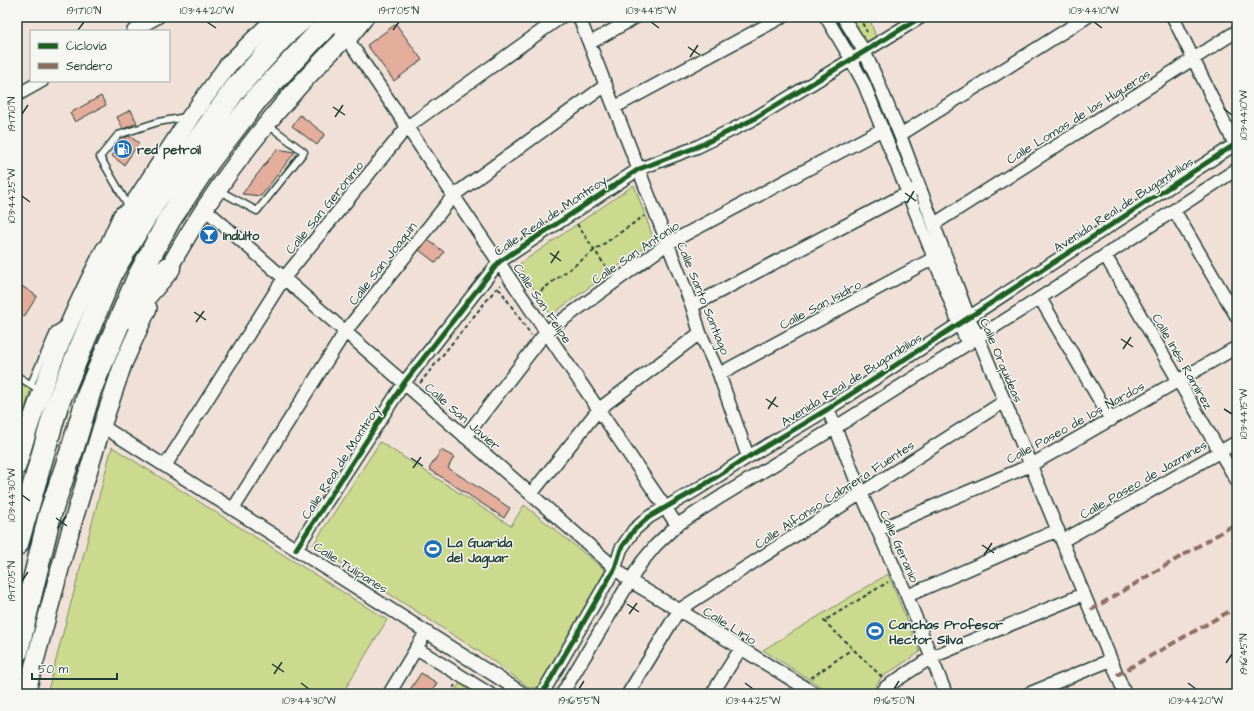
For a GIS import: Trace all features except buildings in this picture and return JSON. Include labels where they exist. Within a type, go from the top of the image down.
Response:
[{"type":"highway","points":[[17,544],[57,405],[113,270],[154,202],[236,88],[286,33],[304,17]]},
{"type":"highway","points":[[17,651],[50,514],[73,447],[90,390],[138,278],[169,220],[208,162],[258,98],[316,36],[336,17]]},
{"type":"highway","points":[[346,37],[362,17]]},
{"type":"highway","points":[[78,356],[85,317],[98,276],[127,213]]},
{"type":"highway","points":[[73,447],[146,295],[169,268]]},
{"type":"street","points":[[134,30],[158,17]]},
{"type":"street","points":[[17,467],[28,427],[36,387],[105,249],[191,116],[228,65],[277,17]]},
{"type":"street","points":[[26,694],[70,532],[102,426],[123,364],[150,303],[169,268],[205,209],[252,142],[298,88],[366,17]]},
{"type":"street","name":"Calle San Gerónimo","points":[[165,466],[284,278],[407,127],[561,17]]},
{"type":"street","name":"Calle Santo Santiago","points":[[579,17],[692,306],[700,333],[719,374],[748,457]]},
{"type":"street","points":[[590,43],[636,17]]},
{"type":"street","points":[[614,107],[782,17]]},
{"type":"street","name":"Calle Orquideas","points":[[826,17],[864,84],[934,258],[973,340],[1005,402],[1125,694]]},
{"type":"street","name":"Calle Orquideas","points":[[843,17],[864,51],[900,135],[934,224],[964,321]]},
{"type":"street","name":"Calle Real de Montroy","points":[[296,549],[404,383],[499,262],[639,169],[697,147],[752,120],[921,17]]},
{"type":"street","points":[[900,135],[1087,17]]},
{"type":"street","points":[[1173,17],[1236,146]]},
{"type":"street","name":"Calle Lomas de las Higueras","points":[[934,224],[1237,31]]},
{"type":"street","name":"Calle San Felipe","points":[[346,37],[677,525]]},
{"type":"street","points":[[17,95],[40,82]]},
{"type":"street","name":"Calle San Joaquín","points":[[233,509],[345,332],[454,195],[606,86]]},
{"type":"street","name":"Calle San Antonio","points":[[465,436],[546,332],[667,244],[882,129]]},
{"type":"street","name":"Avenida Real de Bugambilias","points":[[542,694],[615,568],[621,549],[634,530],[649,517],[828,409],[1236,146]]},
{"type":"street","points":[[562,694],[630,581],[656,545],[677,525],[836,427],[1040,298],[1237,169]]},
{"type":"street","points":[[692,306],[919,187]]},
{"type":"street","name":"Calle San Javier","points":[[205,209],[630,581]]},
{"type":"street","points":[[1174,210],[1237,317]]},
{"type":"street","name":"Calle Inés Ramírez","points":[[1105,255],[1237,481]]},
{"type":"street","name":"Calle San Isidro","points":[[719,374],[934,258]]},
{"type":"street","points":[[1040,298],[1110,420]]},
{"type":"street","points":[[531,494],[598,409],[700,333]]},
{"type":"street","name":"Calle Paseo de los Nardos","points":[[878,530],[1031,465],[1237,347]]},
{"type":"street","name":"Calle Alfonso Cabrera Fuentes","points":[[679,610],[1005,402]]},
{"type":"street","name":"Calle Geranio","points":[[828,409],[861,493],[907,596],[946,694]]},
{"type":"street","name":"Calle Tulipanes","points":[[102,426],[524,694]]},
{"type":"street","name":"Calle Paseo de Jazmines","points":[[1062,541],[1237,442]]},
{"type":"street","points":[[907,596],[1058,530]]},
{"type":"street","name":"Calle Lirio","points":[[630,581],[741,648],[798,690],[815,694]]},
{"type":"street","points":[[881,694],[886,687],[932,657],[1084,594]]},
{"type":"street","points":[[628,694],[679,610]]},
{"type":"street","points":[[389,694],[426,632]]},
{"type":"street","points":[[416,648],[490,694]]},
{"type":"street","points":[[712,694],[741,648]]},
{"type":"street","points":[[1028,694],[1111,660]]},
{"type":"lane","points":[[127,213],[100,157],[118,136],[158,122],[191,116]]},
{"type":"lane","points":[[218,190],[257,211],[304,152],[268,124]]},
{"type":"lane","points":[[17,376],[36,387]]},
{"type":"path","points":[[859,17],[869,35]]},
{"type":"path","points":[[535,295],[648,213]]},
{"type":"path","points":[[575,221],[612,276]]},
{"type":"path","points":[[418,386],[495,290],[498,289],[501,291],[533,338]]},
{"type":"path","points":[[882,677],[824,622],[891,580]]},
{"type":"path","points":[[798,690],[852,648]]},
{"type":"green space","points":[[851,17],[869,17],[877,40],[868,45]]},
{"type":"green space","points":[[634,185],[654,240],[551,315],[518,265]]},
{"type":"green space","points":[[17,379],[31,388],[17,438]]},
{"type":"green space","name":"La Guarida del Jaguar","points":[[380,442],[511,526],[524,505],[604,569],[606,575],[539,687],[530,688],[486,656],[313,545]]},
{"type":"green space","points":[[112,447],[387,620],[342,694],[47,694]]},
{"type":"green space","points":[[888,574],[920,652],[882,677],[870,694],[832,694],[763,650]]},
{"type":"green space","points":[[460,683],[476,694],[453,694]]},
{"type":"marked path","points":[[1091,610],[1237,523]]},
{"type":"marked path","points":[[1117,675],[1237,607]]},
{"type":"cycle path","points":[[296,549],[404,383],[499,262],[639,169],[697,147],[752,120],[921,17]]},
{"type":"cycle path","points":[[542,694],[615,568],[621,549],[634,530],[649,517],[828,409],[1237,143]]},
{"type":"place","name":"red petroil","points":[[123,149]]},
{"type":"place","name":"Indulto","points":[[209,235]]},
{"type":"place","name":"La Guarida del Jaguar","points":[[433,549]]},
{"type":"place","name":"Canchas Profesor Hector Silva","points":[[875,631]]}]
